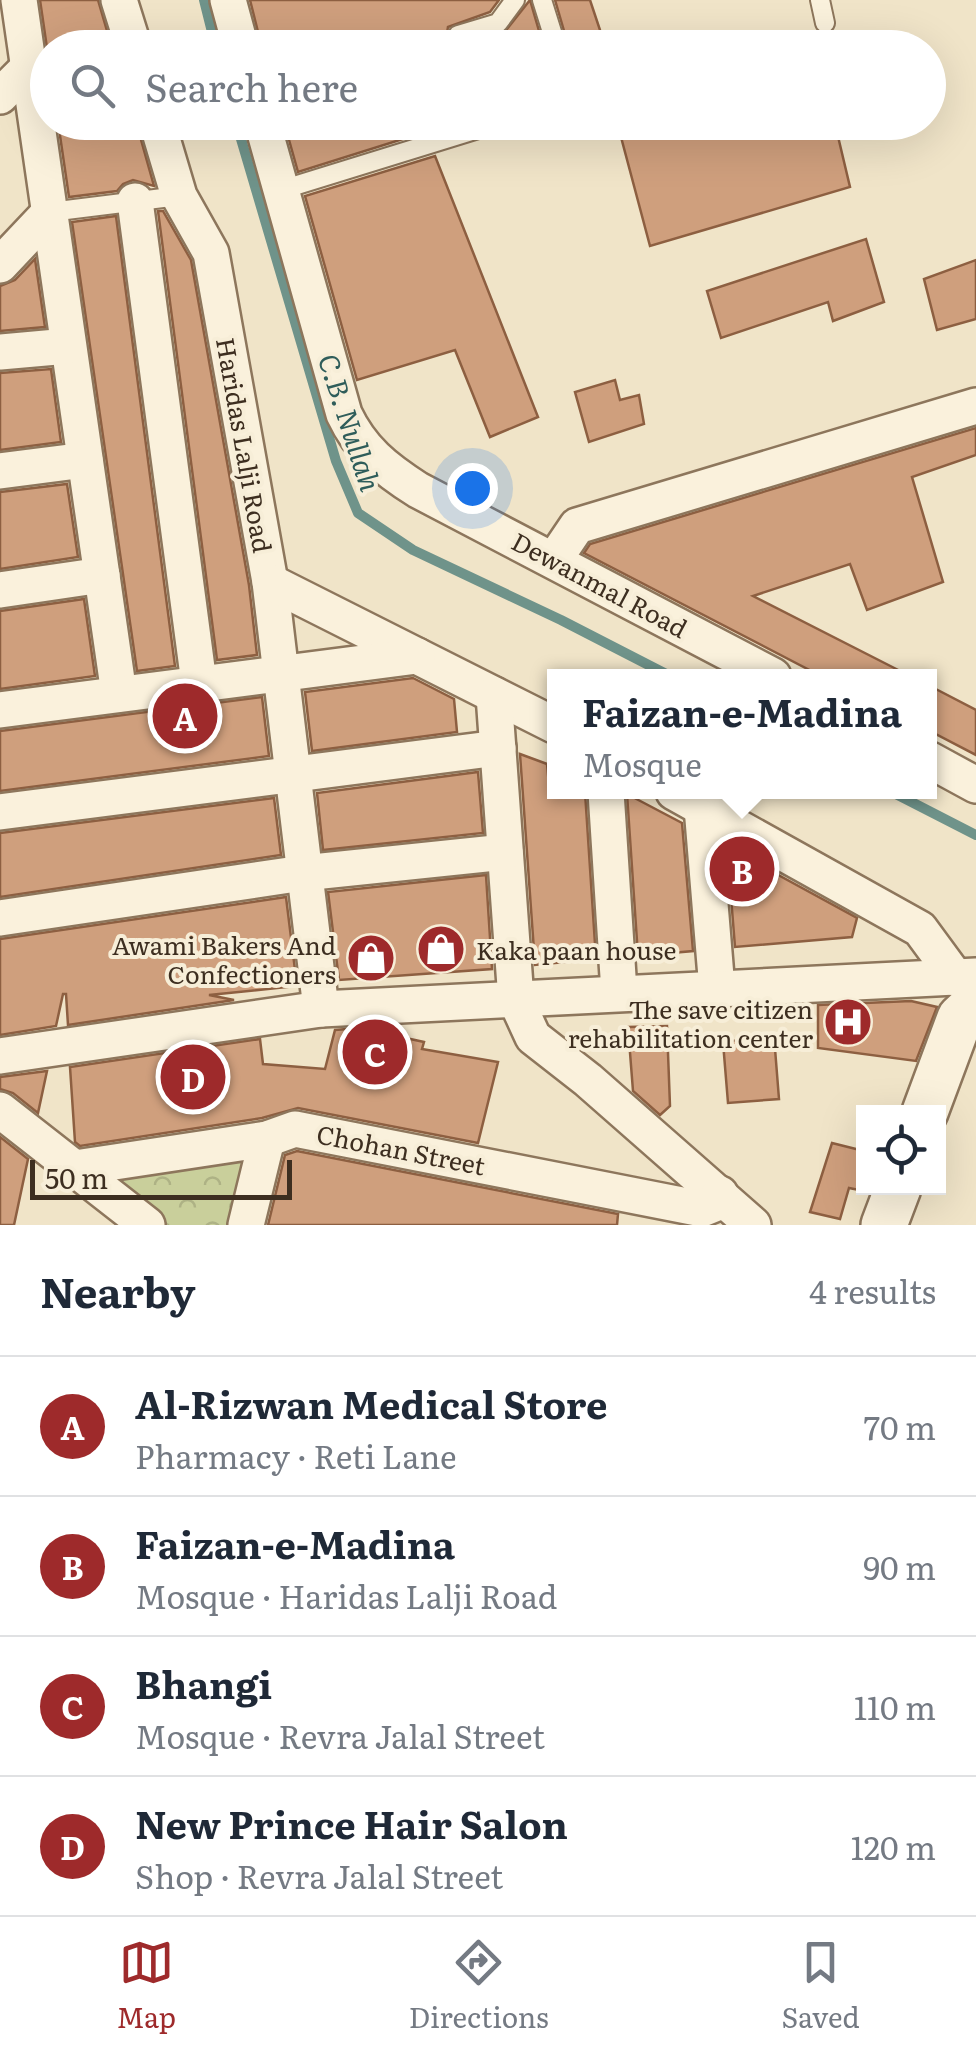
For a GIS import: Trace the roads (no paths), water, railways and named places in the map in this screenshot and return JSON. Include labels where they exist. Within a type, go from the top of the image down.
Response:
[{"type":"street","points":[[0,96],[30,65],[19,0]]},
{"type":"street","points":[[120,0],[129,30]]},
{"type":"street","points":[[228,0],[236,30]]},
{"type":"street","points":[[40,140],[118,694]]},
{"type":"street","name":"Haridas Lalji Road","points":[[162,140],[179,196],[211,253],[270,582],[547,722]]},
{"type":"street","name":"Dewanmal Road","points":[[267,140],[344,414],[356,440],[387,470],[418,490],[760,669]]},
{"type":"street","points":[[135,202],[199,682]]},
{"type":"street","points":[[0,264],[50,212]]},
{"type":"street","points":[[0,352],[68,346]]},
{"type":"street","points":[[554,560],[578,526],[976,406]]},
{"type":"street","points":[[0,471],[85,460]]},
{"type":"street","points":[[0,590],[102,575]]},
{"type":"street","points":[[270,582],[322,1010]]},
{"type":"street","points":[[0,710],[418,656]]},
{"type":"street","points":[[494,695],[516,1000],[533,1037],[753,1225]]},
{"type":"street","points":[[0,812],[498,748]]},
{"type":"street","points":[[937,764],[976,785]]},
{"type":"street","points":[[606,799],[619,992]]},
{"type":"street","points":[[688,799],[717,988]]},
{"type":"street","points":[[688,799],[920,929],[969,986]]},
{"type":"street","points":[[0,918],[303,873],[505,852]]},
{"type":"street","points":[[0,1056],[322,1010],[717,988],[969,986]]},
{"type":"street","points":[[928,1105],[969,986]]},
{"type":"street","points":[[0,1110],[147,1225]]},
{"type":"street","name":"Chohan Street","points":[[75,1168],[267,1139],[295,1129],[702,1209],[714,1204],[720,1194]]},
{"type":"street","points":[[246,1225],[267,1139]]},
{"type":"street","points":[[884,1225],[895,1195]]},
{"type":"lane","points":[[475,30],[498,23],[515,0]]},
{"type":"lane","points":[[542,0],[551,30]]},
{"type":"lane","points":[[820,0],[825,23]]},
{"type":"lane","points":[[281,190],[444,140]]},
{"type":"lane","points":[[50,212],[179,196]]},
{"type":"waterway","name":"C.B. Nullah","points":[[204,0],[212,30]]},
{"type":"waterway","name":"C.B. Nullah","points":[[241,140],[336,461],[358,513],[413,550],[656,669]]},
{"type":"waterway","name":"C.B. Nullah","points":[[906,799],[976,835]]},
{"type":"place","name":"Al-Rizwan Medical Store","points":[[185,716]]},
{"type":"place","name":"Faizan-e-Madina","points":[[742,869]]},
{"type":"place","name":"Kaka paan house","points":[[441,949]]},
{"type":"place","name":"Awami Bakers And Confectioners","points":[[371,958]]},
{"type":"place","name":"The save citizen rehabilitation center","points":[[848,1022]]},
{"type":"place","name":"Bhangi","points":[[375,1052]]},
{"type":"place","name":"New Prince Hair Salon","points":[[193,1077]]}]
